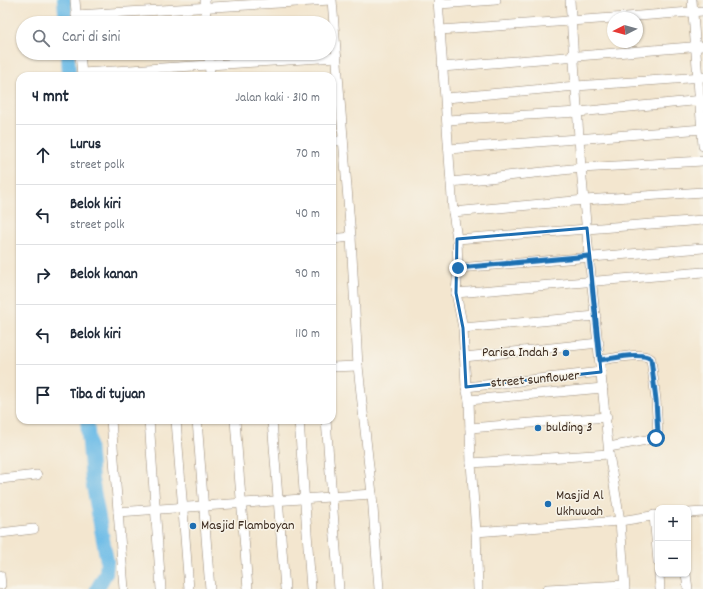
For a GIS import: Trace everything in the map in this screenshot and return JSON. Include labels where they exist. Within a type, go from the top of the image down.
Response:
[{"type":"street","points":[[75,0],[76,16]]},
{"type":"street","points":[[102,16],[205,4],[332,0],[332,16]]},
{"type":"street","points":[[478,589],[469,400],[466,387],[463,328],[456,294],[458,268],[457,239],[453,212],[438,2],[496,0]]},
{"type":"street","points":[[547,589],[625,587],[620,521],[609,450],[589,256],[581,168],[570,0]]},
{"type":"street","points":[[692,0],[699,46],[703,146]]},
{"type":"street","points":[[205,4],[206,16]]},
{"type":"street","points":[[643,16],[703,12]]},
{"type":"street","points":[[440,30],[607,18]]},
{"type":"street","points":[[442,67],[699,46]]},
{"type":"street","points":[[336,51],[336,72]]},
{"type":"street","points":[[81,60],[82,72]]},
{"type":"street","points":[[210,60],[210,72]]},
{"type":"street","points":[[110,72],[289,60]]},
{"type":"street","points":[[446,98],[576,86],[700,77]]},
{"type":"street","points":[[447,120],[578,112],[701,100]]},
{"type":"street","points":[[336,113],[343,141],[351,237],[358,366],[372,494],[379,589]]},
{"type":"street","points":[[449,149],[702,129]]},
{"type":"street","points":[[336,142],[343,141]]},
{"type":"street","points":[[451,182],[581,168],[703,161]]},
{"type":"street","points":[[453,212],[585,200],[703,192]]},
{"type":"street","points":[[457,239],[703,220]]},
{"type":"street","points":[[336,239],[351,237]]},
{"type":"street","points":[[458,268],[589,256],[703,248]]},
{"type":"street","points":[[456,294],[703,272]]},
{"type":"street","points":[[463,328],[596,316]]},
{"type":"street","points":[[464,357],[599,343]]},
{"type":"street","points":[[471,463],[609,450],[656,438],[658,434],[656,400],[651,359],[648,356],[635,356],[600,360]]},
{"type":"street","points":[[336,367],[358,366]]},
{"type":"street","points":[[466,387],[601,372]]},
{"type":"street","name":"street sunflower","points":[[469,400],[603,388]]},
{"type":"street","points":[[470,428],[606,417]]},
{"type":"street","points":[[111,424],[124,589]]},
{"type":"street","points":[[149,424],[161,589]]},
{"type":"street","points":[[176,424],[189,589]]},
{"type":"street","points":[[197,424],[210,589]]},
{"type":"street","points":[[235,424],[248,589]]},
{"type":"street","points":[[272,424],[285,589]]},
{"type":"street","points":[[298,424],[311,589]]},
{"type":"street","points":[[326,424],[339,589]]},
{"type":"street","points":[[0,479],[37,475]]},
{"type":"street","points":[[118,512],[372,494]]},
{"type":"street","points":[[691,513],[703,512]]},
{"type":"street","points":[[476,532],[620,521],[655,515]]},
{"type":"street","points":[[0,533],[34,529]]},
{"type":"street","points":[[659,577],[660,589]]},
{"type":"street","points":[[686,577],[688,589]]},
{"type":"highlighted area","points":[[587,228],[601,372],[466,387],[463,328],[456,293],[457,239]]},
{"type":"waterway","points":[[64,0],[65,16]]},
{"type":"waterway","points":[[68,60],[69,72]]},
{"type":"waterway","points":[[87,424],[92,480],[107,561],[106,573],[97,589]]},
{"type":"place","name":"Parisa Indah 3","points":[[566,353]]},
{"type":"place","name":"bulding 3","points":[[538,428]]},
{"type":"place","name":"Masjid Al Ukhuwah","points":[[548,504]]},
{"type":"place","name":"Masjid Flamboyan","points":[[193,526]]},
{"type":"route","points":[[458,268],[589,256],[600,360],[635,356],[648,356],[651,359],[656,400],[658,436],[656,438]]}]
